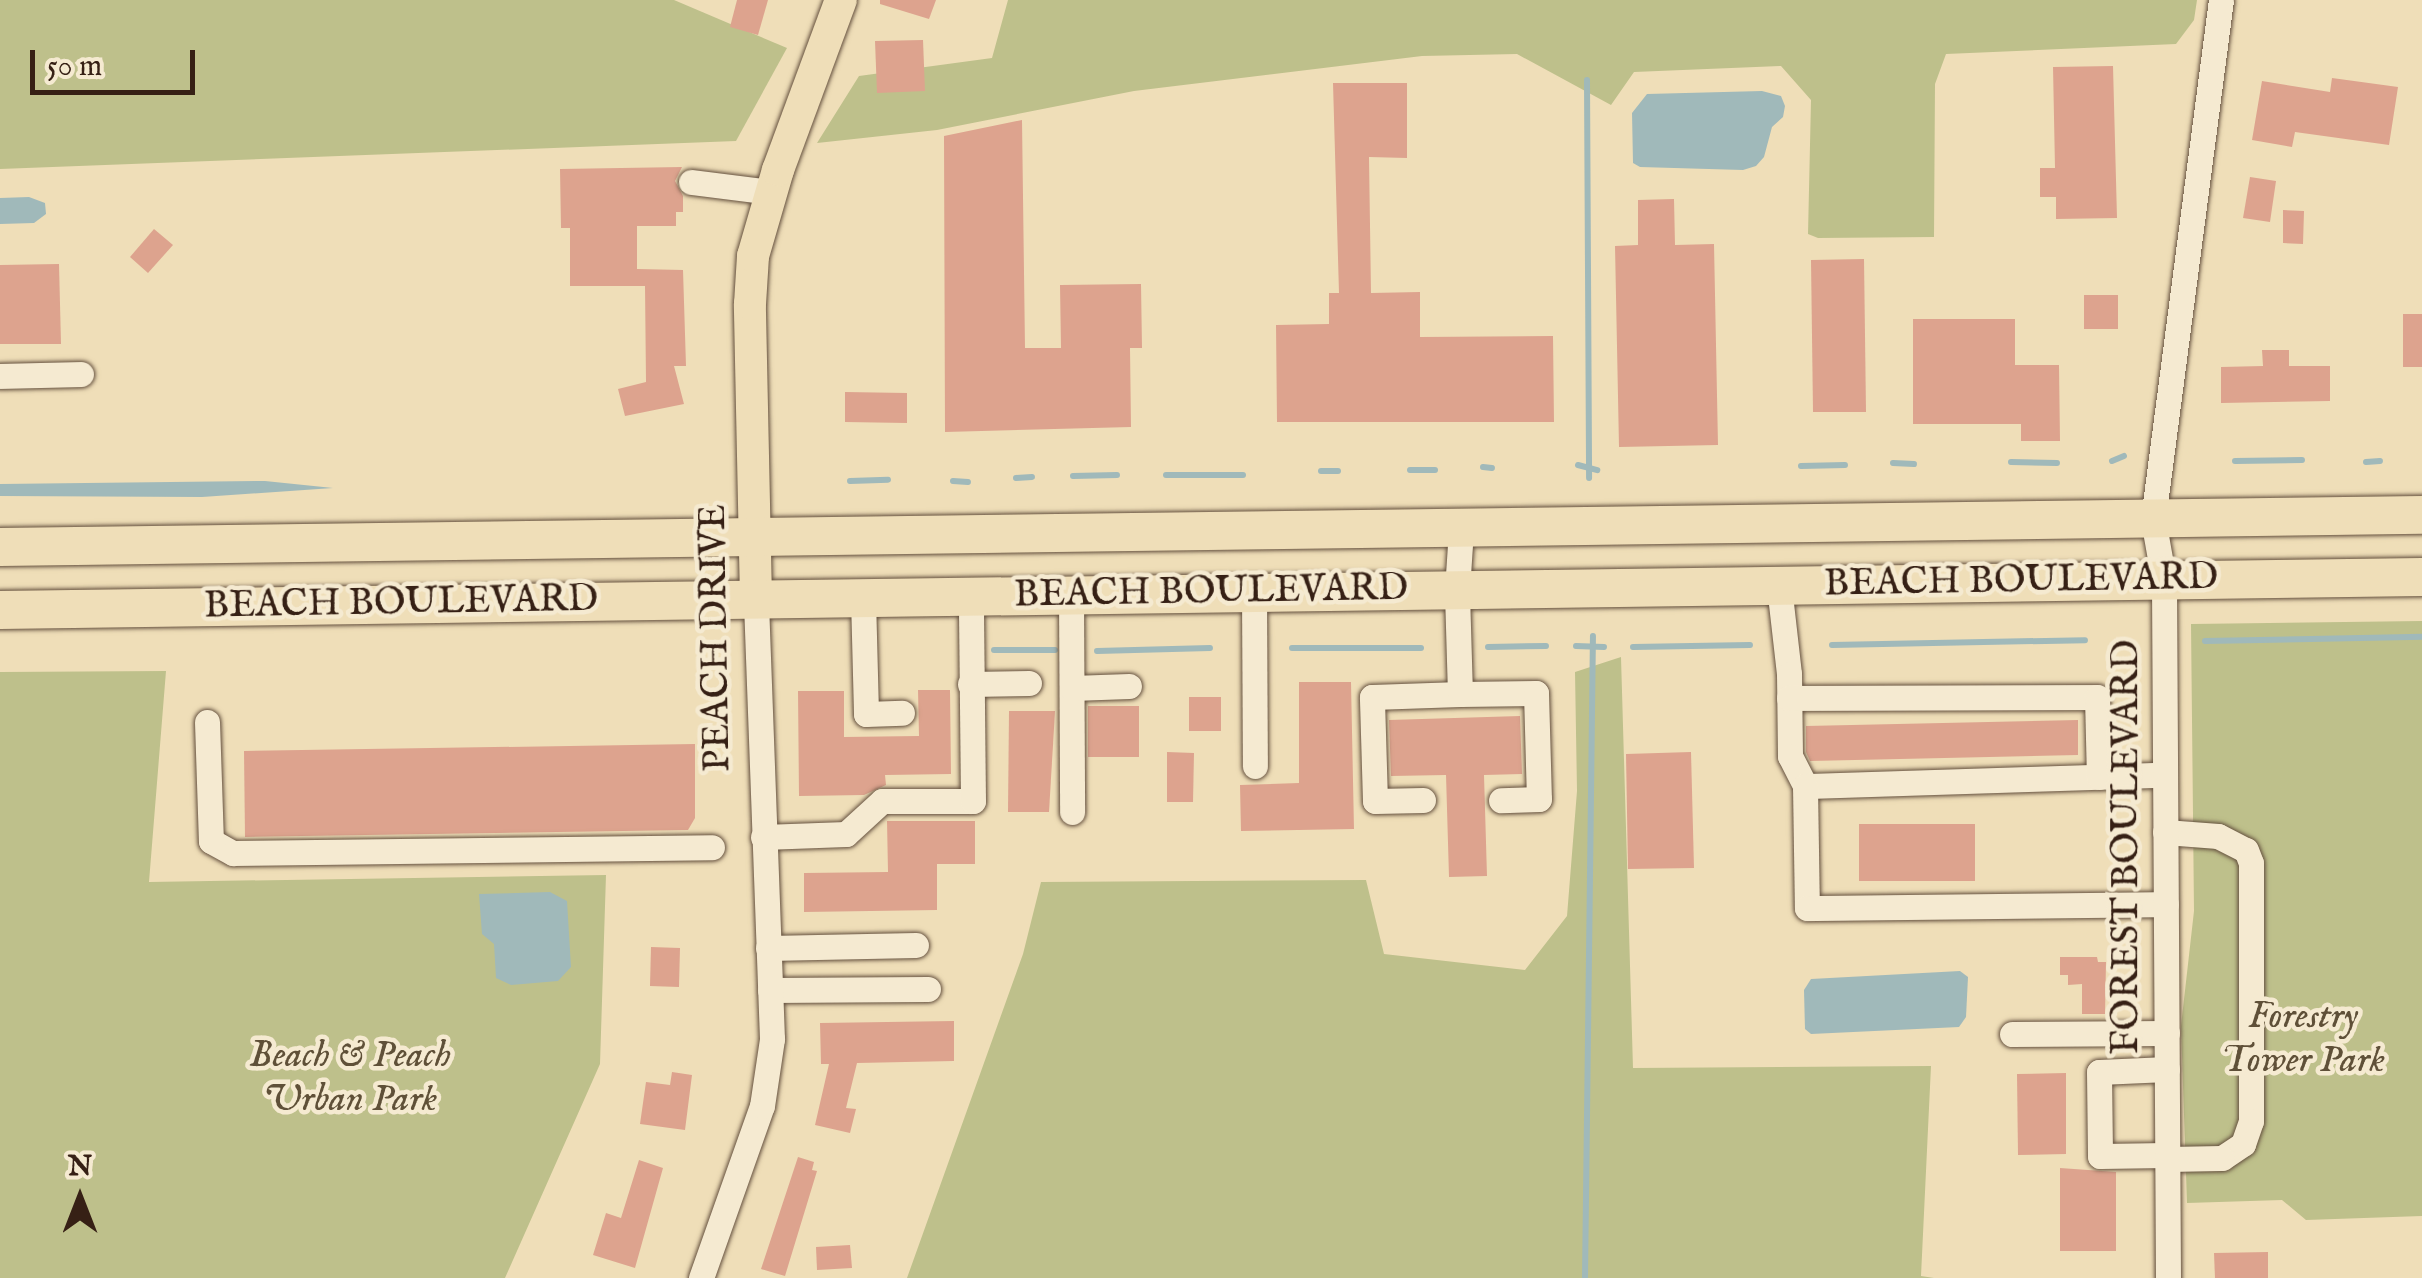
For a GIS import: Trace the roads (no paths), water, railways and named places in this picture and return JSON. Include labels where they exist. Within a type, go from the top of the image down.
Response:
[{"type":"highway","points":[[0,548],[2422,515]]},
{"type":"highway","name":"BEACH BOULEVARD","points":[[0,610],[2422,577]]},
{"type":"main road","name":"PEACH DRIVE","points":[[756,599],[750,304],[753,256],[771,192],[841,0]]},
{"type":"street","name":"FOREST BOULEVARD","points":[[2168,1278],[2164,580],[2154,519],[2221,0]]},
{"type":"street","points":[[691,182],[771,192]]},
{"type":"street","points":[[0,376],[81,374]]},
{"type":"street","points":[[1460,694],[1457,590],[1461,528]]},
{"type":"street","points":[[1779,586],[1790,756],[1805,786],[1807,908],[2166,904]]},
{"type":"street","points":[[1254,593],[1255,766]]},
{"type":"street","points":[[1072,595],[1072,812]]},
{"type":"street","points":[[762,837],[846,834],[882,801],[973,801],[971,597]]},
{"type":"street","points":[[863,598],[866,714],[902,713]]},
{"type":"street","name":"PEACH DRIVE","points":[[701,1278],[762,1106],[772,1039],[756,599]]},
{"type":"street","points":[[970,684],[1029,683]]},
{"type":"street","points":[[1072,688],[1129,686]]},
{"type":"street","points":[[1423,800],[1375,802],[1372,697],[1536,693],[1539,798],[1500,800]]},
{"type":"street","points":[[1788,698],[2097,697],[2099,776]]},
{"type":"street","points":[[207,722],[211,841],[233,853],[712,847]]},
{"type":"street","points":[[1805,786],[2165,775]]},
{"type":"street","points":[[2165,832],[2218,836],[2246,850],[2252,863],[2251,1121],[2243,1144],[2222,1158],[2100,1156],[2100,1072],[2167,1069]]},
{"type":"street","points":[[768,948],[916,946]]},
{"type":"street","points":[[770,990],[928,989]]},
{"type":"street","points":[[2012,1034],[2166,1033]]},
{"type":"water","points":[[1762,91],[1781,96],[1785,106],[1783,117],[1772,127],[1764,157],[1756,166],[1743,170],[1640,167],[1633,163],[1632,113],[1647,94]]},
{"type":"water","points":[[29,197],[45,203],[46,214],[34,223],[0,224],[0,198]]},
{"type":"water","points":[[265,481],[333,488],[202,497],[0,496],[0,484]]},
{"type":"water","points":[[550,892],[567,901],[571,967],[558,981],[511,985],[496,978],[494,944],[482,934],[479,894]]},
{"type":"water","points":[[1960,971],[1968,977],[1966,1017],[1959,1027],[1811,1034],[1805,1029],[1804,990],[1811,979]]},
{"type":"waterway","points":[[1587,80],[1589,478]]},
{"type":"waterway","points":[[2112,461],[2124,456]]},
{"type":"waterway","points":[[2235,461],[2302,460]]},
{"type":"waterway","points":[[2366,462],[2380,461]]},
{"type":"waterway","points":[[2011,462],[2057,463]]},
{"type":"waterway","points":[[1893,463],[1914,464]]},
{"type":"waterway","points":[[1578,465],[1597,470]]},
{"type":"waterway","points":[[1801,466],[1845,465]]},
{"type":"waterway","points":[[1483,467],[1492,468]]},
{"type":"waterway","points":[[1410,470],[1435,470]]},
{"type":"waterway","points":[[1321,471],[1338,471]]},
{"type":"waterway","points":[[1073,476],[1117,475]]},
{"type":"waterway","points":[[1166,475],[1243,475]]},
{"type":"waterway","points":[[1016,478],[1032,477]]},
{"type":"waterway","points":[[850,481],[888,480]]},
{"type":"waterway","points":[[953,481],[968,482]]},
{"type":"waterway","points":[[1585,1278],[1593,636]]},
{"type":"waterway","points":[[2205,641],[2422,637]]},
{"type":"waterway","points":[[1832,645],[2085,640]]},
{"type":"waterway","points":[[1633,647],[1750,645]]},
{"type":"waterway","points":[[1488,647],[1546,646]]},
{"type":"waterway","points":[[1576,646],[1604,647]]},
{"type":"waterway","points":[[1097,651],[1210,648]]},
{"type":"waterway","points":[[1292,648],[1421,648]]},
{"type":"waterway","points":[[994,650],[1055,650]]},
{"type":"park label","name":"Forestry Tower Park","points":[[2303,1040]]},
{"type":"park label","name":"Beach & Peach Urban Park","points":[[350,1079]]}]
